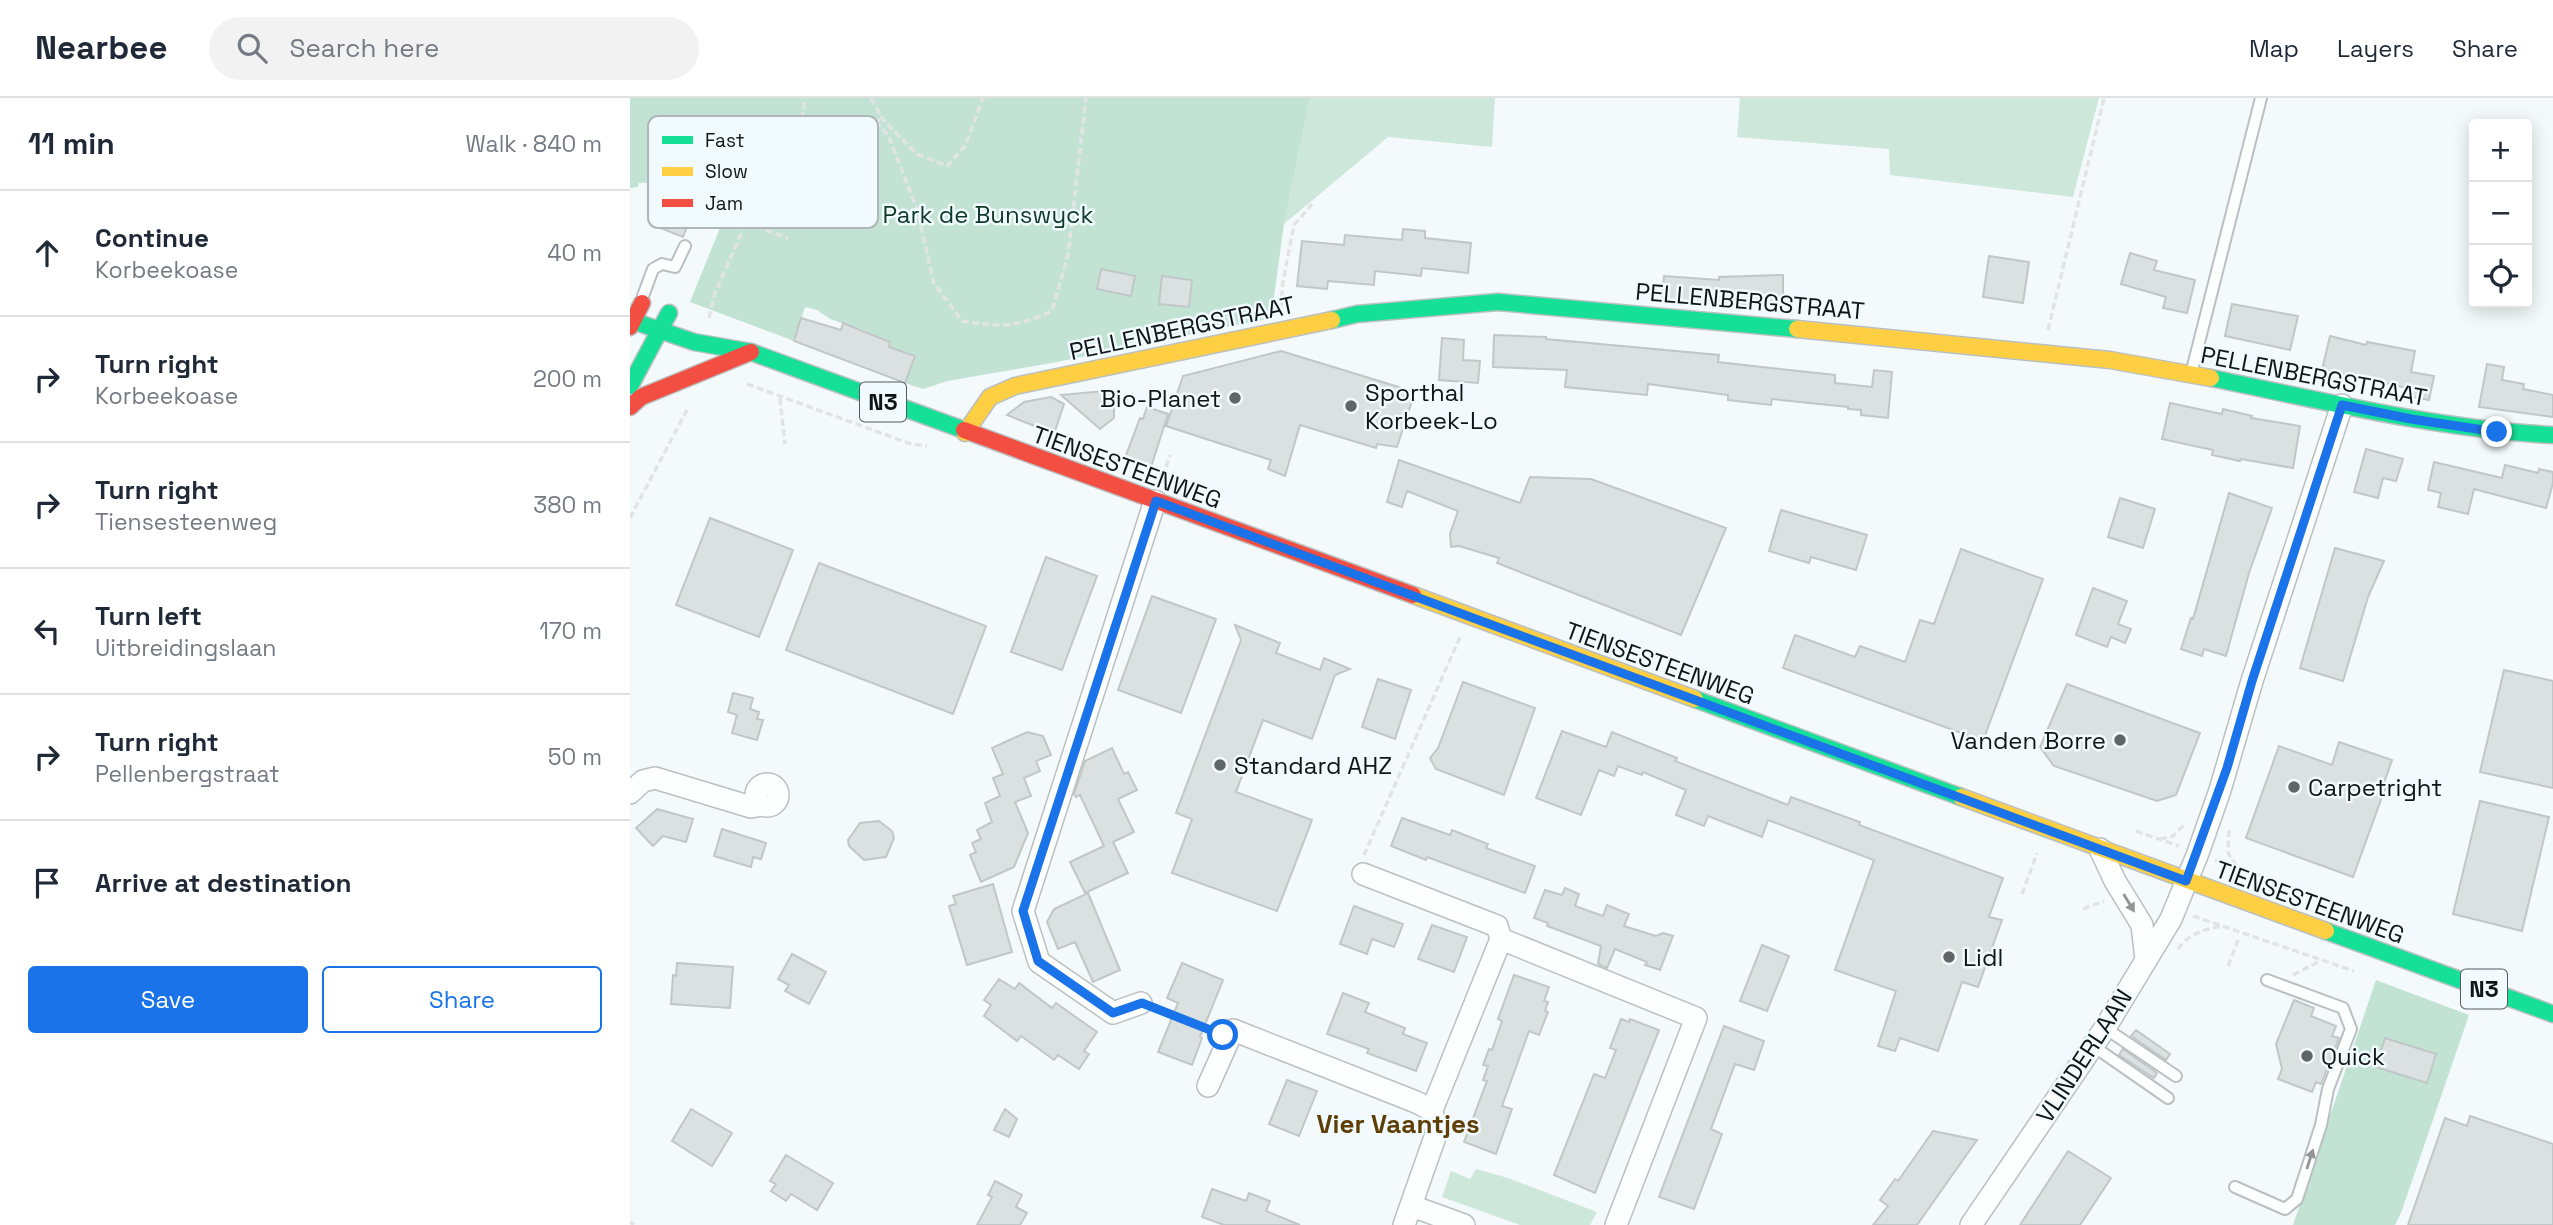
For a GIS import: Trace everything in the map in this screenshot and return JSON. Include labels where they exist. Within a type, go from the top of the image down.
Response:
[{"type":"main road","points":[[630,386],[661,330],[675,315],[636,301],[631,323]]},
{"type":"main road","name":"PELLENBERGSTRAAT","points":[[965,433],[990,397],[1015,386],[1357,314],[1498,302],[2110,360],[2448,425],[2553,436]]},
{"type":"main road","name":"TIENSESTEENWEG","points":[[631,323],[694,342],[751,352],[965,433],[2553,1014]]},
{"type":"main road","name":"TIENSESTEENWEG","points":[[706,326],[719,331],[751,352]]},
{"type":"main road","points":[[630,407],[641,397],[751,352]]},
{"type":"street","name":"VLINDERLAAN","points":[[1971,1225],[2105,1028],[2171,919],[2223,779],[2342,405]]},
{"type":"street","points":[[1142,1003],[1113,1013],[1038,961],[1023,911],[1156,501]]},
{"type":"street","points":[[630,793],[643,781],[655,778],[751,807],[761,805]]},
{"type":"street","points":[[2100,849],[2115,881],[2142,925],[2146,960]]},
{"type":"street","points":[[1363,874],[1497,926],[1501,939],[1432,1110],[1436,1134],[1408,1215],[1464,1225]]},
{"type":"street","points":[[1501,939],[1696,1018],[1616,1225]]},
{"type":"street","points":[[1208,1086],[1233,1030],[1432,1110]]},
{"type":"lane","points":[[2191,374],[2261,98]]},
{"type":"lane","points":[[636,301],[643,293],[653,269],[662,264],[676,267],[685,246]]},
{"type":"lane","points":[[2235,1187],[2285,1209],[2297,1199],[2322,1125],[2328,1090],[2351,1028],[2343,1008],[2267,980]]},
{"type":"lane","points":[[2105,1028],[2176,1076]]},
{"type":"lane","points":[[2092,1046],[2168,1098]]},
{"type":"path","points":[[803,116],[805,98]]},
{"type":"path","points":[[871,98],[883,120],[917,154],[947,166],[965,146],[983,98]]},
{"type":"path","points":[[878,123],[889,137],[917,209],[934,283],[962,321],[994,326],[1024,323],[1052,311],[1068,255],[1086,98]]},
{"type":"path","points":[[2042,353],[2104,98]]},
{"type":"path","points":[[878,121],[883,120]]},
{"type":"path","points":[[1279,331],[1283,281],[1294,225],[1314,202]]},
{"type":"path","points":[[706,326],[715,293],[744,228]]},
{"type":"path","points":[[760,228],[789,238]]},
{"type":"path","points":[[762,390],[901,440]]},
{"type":"path","points":[[779,390],[785,444]]},
{"type":"path","points":[[630,518],[691,399]]},
{"type":"path","points":[[1363,874],[1363,857],[1469,616]]},
{"type":"path","points":[[2176,845],[2157,841],[2173,836],[2183,827]]},
{"type":"path","points":[[2227,844],[2228,853],[2244,879]]},
{"type":"path","points":[[2022,894],[2037,853]]},
{"type":"path","points":[[2083,909],[2112,898]]},
{"type":"path","points":[[2183,942],[2200,930],[2223,926],[2228,921]]},
{"type":"path","points":[[2228,966],[2239,938]]},
{"type":"path","points":[[2283,986],[2285,979],[2320,961]]},
{"type":"path","points":[[1142,1003],[1219,1033]]},
{"type":"green space","name":"Park de Bunswyck","points":[[630,98],[1310,98],[1284,224],[1271,318],[1057,362],[948,381],[923,389],[905,383],[914,356],[889,347],[890,342],[830,319],[817,310],[805,307],[794,341],[690,302],[720,228],[878,228],[878,116],[648,116],[648,183],[639,183],[638,187],[630,188]]},
{"type":"green space","points":[[1310,98],[1495,98],[1492,147],[1388,137],[1284,224]]},
{"type":"green space","points":[[1740,98],[2099,98],[2073,197],[1890,175],[1889,149],[1737,137]]},
{"type":"green space","points":[[2376,980],[2469,1015],[2395,1225],[2293,1225]]},
{"type":"green space","points":[[1476,1169],[1508,1178],[1597,1212],[1590,1225],[1520,1225],[1442,1197],[1451,1171],[1470,1179]]},
{"type":"building","points":[[660,228],[686,228],[683,237]]},
{"type":"building","points":[[1403,229],[1425,231],[1425,238],[1471,243],[1468,273],[1422,268],[1421,276],[1375,271],[1374,285],[1328,281],[1327,289],[1297,286],[1302,241],[1344,245],[1345,235],[1402,240]]},
{"type":"building","points":[[2130,253],[2157,261],[2154,270],[2195,280],[2187,313],[2163,308],[2166,297],[2121,284]]},
{"type":"building","points":[[1989,256],[2029,262],[2023,303],[1983,297]]},
{"type":"building","points":[[1101,269],[1135,276],[1131,296],[1097,289]]},
{"type":"building","points":[[1783,275],[1783,304],[1729,305],[1662,299],[1664,276],[1719,280],[1719,277]]},
{"type":"building","points":[[1162,276],[1192,280],[1189,307],[1159,304]]},
{"type":"building","points":[[2232,304],[2298,316],[2290,350],[2225,336]]},
{"type":"building","points":[[801,318],[841,330],[843,323],[890,342],[889,347],[915,356],[905,383],[794,341]]},
{"type":"building","points":[[1494,335],[1546,337],[1719,355],[1718,362],[1835,375],[1835,383],[1872,387],[1874,370],[1892,372],[1888,418],[1861,415],[1861,410],[1848,407],[1772,399],[1771,405],[1728,400],[1728,395],[1648,384],[1647,395],[1565,387],[1567,370],[1493,367]]},
{"type":"building","points":[[2330,336],[2366,345],[2367,342],[2415,351],[2411,372],[2434,376],[2429,400],[2407,396],[2408,388],[2322,370]]},
{"type":"building","points":[[1442,338],[1464,340],[1463,360],[1480,361],[1478,383],[1439,380]]},
{"type":"building","points":[[1281,351],[1415,392],[1397,447],[1377,444],[1376,448],[1300,425],[1285,476],[1268,469],[1271,460],[1166,426],[1183,376]]},
{"type":"building","points":[[2487,364],[2504,367],[2502,380],[2524,384],[2523,389],[2553,395],[2553,417],[2479,407]]},
{"type":"building","points":[[1114,390],[1114,418],[1100,429],[1061,395]]},
{"type":"building","points":[[1051,397],[1064,404],[1054,434],[1007,415],[1024,402]]},
{"type":"building","points":[[2170,403],[2222,414],[2223,409],[2252,416],[2251,418],[2300,426],[2293,468],[2212,455],[2213,450],[2162,439]]},
{"type":"building","points":[[1147,407],[1168,414],[1151,467],[1125,458]]},
{"type":"building","points":[[2366,449],[2403,459],[2396,481],[2383,478],[2378,498],[2354,492]]},
{"type":"building","points":[[1399,460],[1520,503],[1530,477],[1591,479],[1726,528],[1681,635],[1497,563],[1499,558],[1459,546],[1451,547],[1450,534],[1458,511],[1407,491],[1402,507],[1387,502]]},
{"type":"building","points":[[2434,462],[2502,478],[2505,465],[2538,473],[2539,469],[2553,472],[2546,508],[2474,489],[2468,514],[2438,507],[2441,493],[2428,490]]},
{"type":"building","points":[[2229,493],[2272,508],[2249,573],[2226,656],[2204,649],[2202,656],[2181,649],[2191,618],[2193,619]]},
{"type":"building","points":[[2120,498],[2155,509],[2143,548],[2108,537]]},
{"type":"building","points":[[1781,510],[1867,535],[1856,570],[1811,557],[1809,563],[1769,551]]},
{"type":"building","points":[[710,518],[793,550],[759,637],[676,605]]},
{"type":"building","points":[[2335,548],[2384,561],[2368,597],[2343,681],[2300,668]]},
{"type":"building","points":[[1961,549],[2043,579],[1983,741],[1783,668],[1795,635],[1855,657],[1860,646],[1905,662],[1920,620],[1934,624]]},
{"type":"building","points":[[1046,557],[1097,576],[1062,670],[1011,652]]},
{"type":"building","points":[[819,563],[986,626],[953,714],[786,650]]},
{"type":"building","points":[[2093,588],[2127,601],[2118,624],[2131,629],[2125,643],[2111,637],[2107,647],[2076,635]]},
{"type":"building","points":[[1152,596],[1216,619],[1181,713],[1118,690]]},
{"type":"building","name":"Standard AHZ","points":[[1235,625],[1280,643],[1276,653],[1320,670],[1324,658],[1350,669],[1335,675],[1312,739],[1263,720],[1236,792],[1312,820],[1277,911],[1172,873],[1192,819],[1176,813],[1241,640]]},
{"type":"building","points":[[2504,670],[2553,681],[2553,788],[2480,772]]},
{"type":"building","points":[[1378,679],[1411,690],[1395,739],[1362,727]]},
{"type":"building","points":[[1463,682],[1535,708],[1504,795],[1436,769],[1430,758],[1438,748]]},
{"type":"building","name":"Vanden Borre","points":[[2067,684],[2200,733],[2176,795],[2157,801],[2054,766],[2040,747]]},
{"type":"building","points":[[733,693],[753,698],[750,709],[759,712],[757,719],[763,720],[757,740],[732,733],[737,715],[728,712]]},
{"type":"building","points":[[1562,731],[1606,747],[1612,732],[1677,758],[1675,761],[1788,805],[1791,797],[2003,878],[1989,917],[2002,920],[1978,987],[1962,982],[1938,1051],[1900,1038],[1895,1051],[1878,1046],[1896,991],[1835,970],[1874,860],[1768,820],[1762,837],[1708,816],[1704,826],[1676,815],[1686,790],[1643,772],[1642,775],[1618,766],[1614,776],[1599,770],[1581,815],[1536,798]]},
{"type":"building","points":[[1027,732],[1043,736],[1051,755],[1036,761],[1040,771],[1024,778],[1031,796],[1015,802],[1028,833],[1014,867],[981,882],[970,855],[976,852],[972,843],[981,839],[977,830],[992,822],[985,803],[1000,796],[993,778],[1003,774],[992,748]]},
{"type":"building","points":[[2339,742],[2392,760],[2384,783],[2387,783],[2353,877],[2246,838],[2279,746],[2332,765]]},
{"type":"building","points":[[1112,748],[1124,774],[1128,772],[1137,790],[1118,799],[1134,832],[1113,842],[1128,873],[1085,893],[1070,862],[1104,846],[1080,795],[1076,797],[1074,794],[1085,761]]},
{"type":"building","points":[[2480,801],[2549,817],[2522,931],[2453,914]]},
{"type":"building","points":[[657,809],[693,819],[686,842],[663,836],[653,846],[636,828]]},
{"type":"building","points":[[1402,818],[1450,835],[1452,830],[1488,844],[1486,848],[1535,866],[1525,893],[1391,846]]},
{"type":"building","points":[[879,821],[892,831],[894,838],[886,857],[864,860],[849,846],[848,840],[860,823]]},
{"type":"building","points":[[722,829],[766,843],[761,859],[753,857],[751,867],[714,856]]},
{"type":"building","points":[[993,884],[1012,952],[967,965],[949,906],[956,904],[953,896]]},
{"type":"building","points":[[1565,888],[1579,894],[1575,906],[1603,916],[1607,905],[1629,914],[1624,926],[1656,936],[1663,933],[1673,936],[1660,970],[1615,949],[1607,968],[1598,964],[1601,946],[1547,926],[1548,923],[1534,918],[1545,890],[1562,895]]},
{"type":"building","points":[[1088,893],[1120,970],[1093,982],[1075,942],[1058,949],[1047,922],[1054,909]]},
{"type":"building","points":[[1354,906],[1403,924],[1394,947],[1372,939],[1367,954],[1340,944]]},
{"type":"building","points":[[1432,925],[1467,937],[1454,972],[1418,959]]},
{"type":"building","points":[[1762,945],[1789,956],[1767,1011],[1740,1001]]},
{"type":"building","points":[[792,954],[826,972],[809,1004],[785,991],[789,985],[778,979]]},
{"type":"building","points":[[677,963],[733,967],[730,1008],[671,1004],[673,975],[676,976]]},
{"type":"building","points":[[1182,963],[1223,980],[1192,1065],[1158,1052],[1178,1003],[1167,998]]},
{"type":"building","points":[[1514,975],[1549,987],[1544,1001],[1548,1002],[1545,1011],[1548,1012],[1539,1035],[1529,1031],[1502,1106],[1512,1109],[1496,1154],[1464,1142],[1487,1081],[1483,1080],[1488,1066],[1483,1065],[1489,1049],[1492,1050],[1502,1021],[1498,1019]]},
{"type":"building","points":[[999,979],[1015,989],[1019,983],[1052,1008],[1056,1003],[1097,1032],[1084,1051],[1089,1054],[1079,1069],[1058,1055],[1054,1060],[1021,1036],[1017,1041],[984,1016],[991,1005],[984,1000]]},
{"type":"building","points":[[1343,993],[1369,1003],[1365,1012],[1405,1028],[1403,1034],[1427,1043],[1416,1071],[1367,1053],[1369,1049],[1327,1034]]},
{"type":"building","name":"Quick","points":[[2294,1000],[2314,1008],[2311,1016],[2336,1026],[2332,1036],[2339,1038],[2321,1084],[2316,1082],[2312,1092],[2278,1079],[2282,1069],[2276,1044]]},
{"type":"building","points":[[1621,1019],[1629,1022],[1630,1019],[1659,1030],[1595,1193],[1554,1175],[1594,1074],[1605,1078],[1616,1050],[1610,1048]]},
{"type":"building","points":[[1724,1026],[1764,1041],[1754,1070],[1735,1064],[1711,1129],[1722,1134],[1694,1209],[1659,1197]]},
{"type":"building","points":[[2136,1030],[2170,1054],[2166,1060],[2131,1036]]},
{"type":"building","points":[[2385,1038],[2436,1054],[2427,1083],[2376,1067]]},
{"type":"building","points":[[2123,1049],[2157,1073],[2154,1078],[2119,1055]]},
{"type":"building","points":[[1287,1080],[1317,1091],[1299,1136],[1269,1124]]},
{"type":"building","points":[[691,1109],[732,1133],[712,1166],[672,1141]]},
{"type":"building","points":[[1005,1109],[1017,1119],[1009,1137],[994,1130]]},
{"type":"building","points":[[2470,1116],[2553,1144],[2553,1225],[2408,1225],[2445,1118],[2467,1126]]},
{"type":"building","points":[[1933,1131],[1977,1140],[1917,1225],[1873,1225],[1888,1206],[1880,1200],[1895,1179],[1898,1181]]},
{"type":"building","points":[[2068,1151],[2111,1178],[2080,1225],[2020,1225]]},
{"type":"building","points":[[786,1155],[833,1183],[817,1210],[791,1194],[786,1201],[771,1191],[776,1184],[770,1181]]},
{"type":"building","points":[[995,1181],[1022,1195],[1016,1207],[1027,1213],[1020,1225],[977,1225],[992,1197],[988,1195]]},
{"type":"building","points":[[1212,1189],[1246,1201],[1249,1193],[1270,1201],[1266,1211],[1300,1225],[1224,1225],[1202,1217]]},
{"type":"traffic: fast","points":[[1332,320],[1357,314],[1498,302],[1797,329]]},
{"type":"traffic: fast","points":[[630,386],[669,313]]},
{"type":"traffic: fast","points":[[636,322],[694,342],[751,352],[964,430]]},
{"type":"traffic: fast","points":[[2211,378],[2424,420],[2553,435]]},
{"type":"traffic: fast","points":[[1695,699],[1961,797]]},
{"type":"traffic: fast","points":[[2326,931],[2553,1014]]},
{"type":"traffic: slow","points":[[965,433],[990,397],[1015,386],[1332,320]]},
{"type":"traffic: slow","points":[[1797,329],[2110,360],[2211,378]]},
{"type":"traffic: slow","points":[[1413,595],[1695,699]]},
{"type":"traffic: slow","points":[[1961,797],[2326,931]]},
{"type":"traffic: jam","points":[[630,327],[642,303]]},
{"type":"traffic: jam","points":[[630,407],[641,397],[751,352]]},
{"type":"traffic: jam","points":[[964,430],[1413,595]]},
{"type":"place","name":"Bio-Planet","points":[[1235,398]]},
{"type":"place","name":"Sporthal Korbeek-Lo","points":[[1351,406]]},
{"type":"place","name":"Vanden Borre","points":[[2120,740]]},
{"type":"place","name":"Standard AHZ","points":[[1220,765]]},
{"type":"place","name":"Carpetright","points":[[2294,787]]},
{"type":"place","name":"Lidl","points":[[1949,957]]},
{"type":"place","name":"Quick","points":[[2307,1056]]},
{"type":"district","name":"Vier Vaantjes","points":[[1398,1124]]},
{"type":"route","points":[[1223,1035],[1142,1003],[1113,1013],[1038,961],[1023,911],[1156,501],[2186,881],[2227,768],[2252,681],[2342,405],[2497,432]]}]
